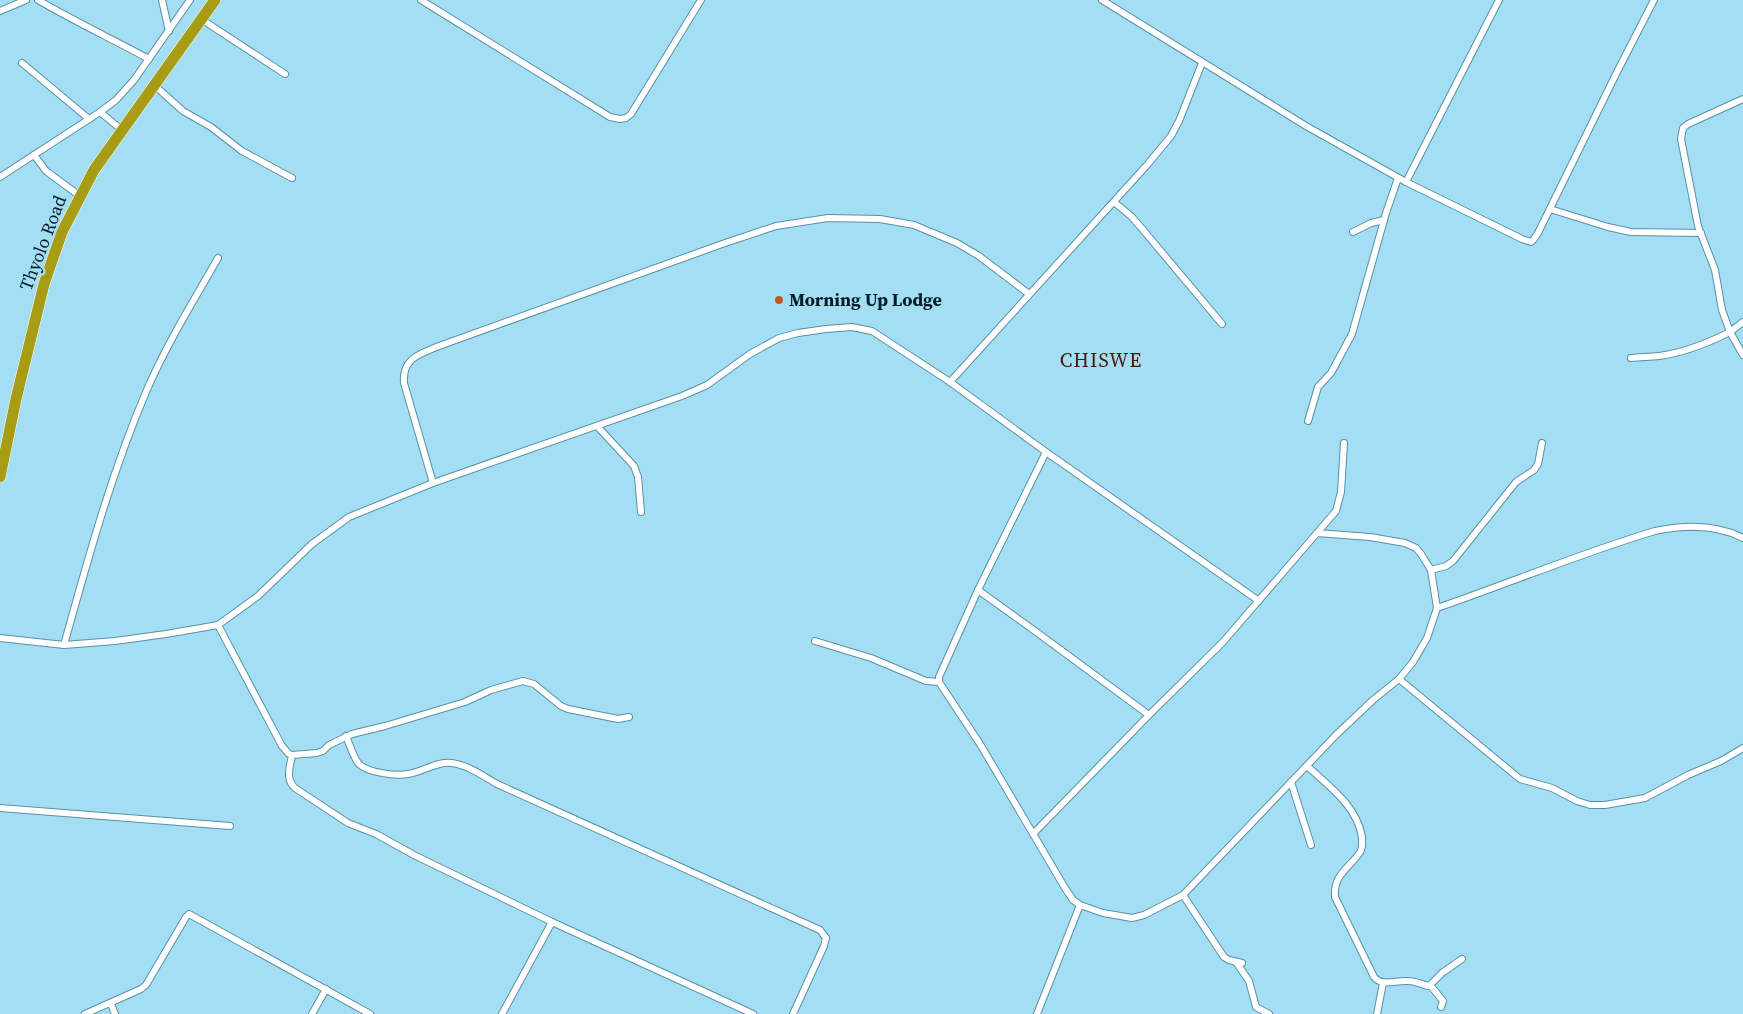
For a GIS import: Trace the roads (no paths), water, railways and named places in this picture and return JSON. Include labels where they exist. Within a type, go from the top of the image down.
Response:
[{"type":"highway","name":"Thyolo Road","points":[[0,477],[2,453],[44,284],[62,232],[94,170],[215,0]]},
{"type":"street","points":[[0,11],[26,0]]},
{"type":"street","points":[[38,0],[149,60]]},
{"type":"street","points":[[162,0],[169,31]]},
{"type":"street","points":[[2,173],[34,155],[100,112],[123,92],[149,60],[190,0]]},
{"type":"street","points":[[421,0],[610,117],[620,119],[626,118],[631,114],[701,0]]},
{"type":"street","points":[[1103,0],[1306,126],[1398,178],[1527,242],[1534,239],[1550,209],[1654,0]]},
{"type":"street","points":[[1406,182],[1499,0]]},
{"type":"street","points":[[201,19],[285,74]]},
{"type":"street","points":[[22,63],[89,119]]},
{"type":"street","points":[[950,382],[1114,202],[1171,136],[1202,63]]},
{"type":"street","points":[[154,85],[183,111],[211,127],[242,151],[292,178]]},
{"type":"street","points":[[1743,99],[1688,124],[1681,133],[1682,148],[1698,226],[1715,270],[1722,310],[1730,332],[1743,355]]},
{"type":"street","points":[[100,112],[122,130]]},
{"type":"street","points":[[34,155],[46,171],[80,196]]},
{"type":"street","points":[[1308,420],[1318,387],[1330,373],[1352,334],[1384,220],[1398,178]]},
{"type":"street","points":[[1114,202],[1131,216],[1222,324]]},
{"type":"street","points":[[1550,209],[1593,223],[1631,232],[1701,233]]},
{"type":"street","points":[[433,483],[404,383],[405,370],[412,358],[439,346],[661,265],[776,226],[802,221],[851,218],[880,219],[914,224],[957,243],[979,256],[1030,294]]},
{"type":"street","points":[[1353,232],[1371,223],[1384,220]]},
{"type":"street","points":[[64,645],[98,523],[116,467],[147,390],[178,327],[218,258]]},
{"type":"street","points":[[1631,358],[1673,353],[1713,340],[1730,332],[1743,322]]},
{"type":"street","points":[[0,638],[64,645],[115,641],[218,625],[258,596],[312,544],[336,526],[360,512],[433,483],[682,396],[708,385],[750,354],[779,338],[798,333],[852,327],[872,331],[950,382],[1046,452],[1259,601]]},
{"type":"street","points":[[597,426],[602,434],[634,466],[638,477],[641,512]]},
{"type":"street","points":[[1033,834],[1223,642],[1336,511],[1340,492],[1344,443]]},
{"type":"street","points":[[1430,570],[1446,566],[1453,561],[1516,482],[1534,470],[1538,464],[1542,443]]},
{"type":"street","points":[[1046,452],[978,590],[939,682],[980,744],[1073,900],[1080,905],[1118,917],[1132,918],[1144,916],[1183,896],[1291,782],[1373,700],[1399,679],[1414,662],[1427,638],[1438,608],[1430,570],[1421,554],[1412,545],[1370,537],[1317,533]]},
{"type":"street","points":[[1438,608],[1477,595],[1520,577],[1655,531],[1675,527],[1703,527],[1743,538]]},
{"type":"street","points":[[978,590],[1149,715]]},
{"type":"street","points":[[218,625],[282,746],[288,754],[292,755],[317,753],[346,736],[466,702],[491,690],[523,681],[534,684],[561,706],[568,709],[618,719],[630,717]]},
{"type":"street","points":[[814,641],[871,658],[926,681],[939,682]]},
{"type":"street","points":[[1399,679],[1520,780],[1552,788],[1577,801],[1590,805],[1605,805],[1645,798],[1688,775],[1721,761],[1743,748]]},
{"type":"street","points":[[346,736],[359,764],[373,771],[408,774],[429,766],[450,762],[465,766],[506,788],[820,930],[826,938],[824,946],[793,1014]]},
{"type":"street","points":[[292,755],[289,773],[290,784],[332,811],[348,824],[376,834],[414,855],[552,922],[753,1014]]},
{"type":"street","points":[[1307,766],[1344,800],[1356,816],[1360,828],[1361,851],[1344,870],[1337,882],[1334,888],[1335,897],[1378,981],[1383,983],[1406,980],[1428,986],[1462,959]]},
{"type":"street","points":[[1291,782],[1311,845]]},
{"type":"street","points":[[0,808],[230,826]]},
{"type":"street","points":[[1183,896],[1224,957],[1239,962],[1249,981],[1256,1007],[1269,1014]]},
{"type":"street","points":[[1037,1014],[1080,905]]},
{"type":"street","points":[[85,1014],[141,990],[146,985],[189,914],[370,1014]]},
{"type":"street","points":[[502,1014],[552,922]]},
{"type":"street","points":[[1377,1014],[1383,983]]},
{"type":"street","points":[[1430,985],[1443,1001],[1441,1007]]},
{"type":"street","points":[[312,1014],[326,989]]},
{"type":"street","points":[[111,1004],[115,1014]]},
{"type":"place","name":"Morning Up Lodge","points":[[779,300]]},
{"type":"district","name":"CHISWE","points":[[1101,360]]}]
